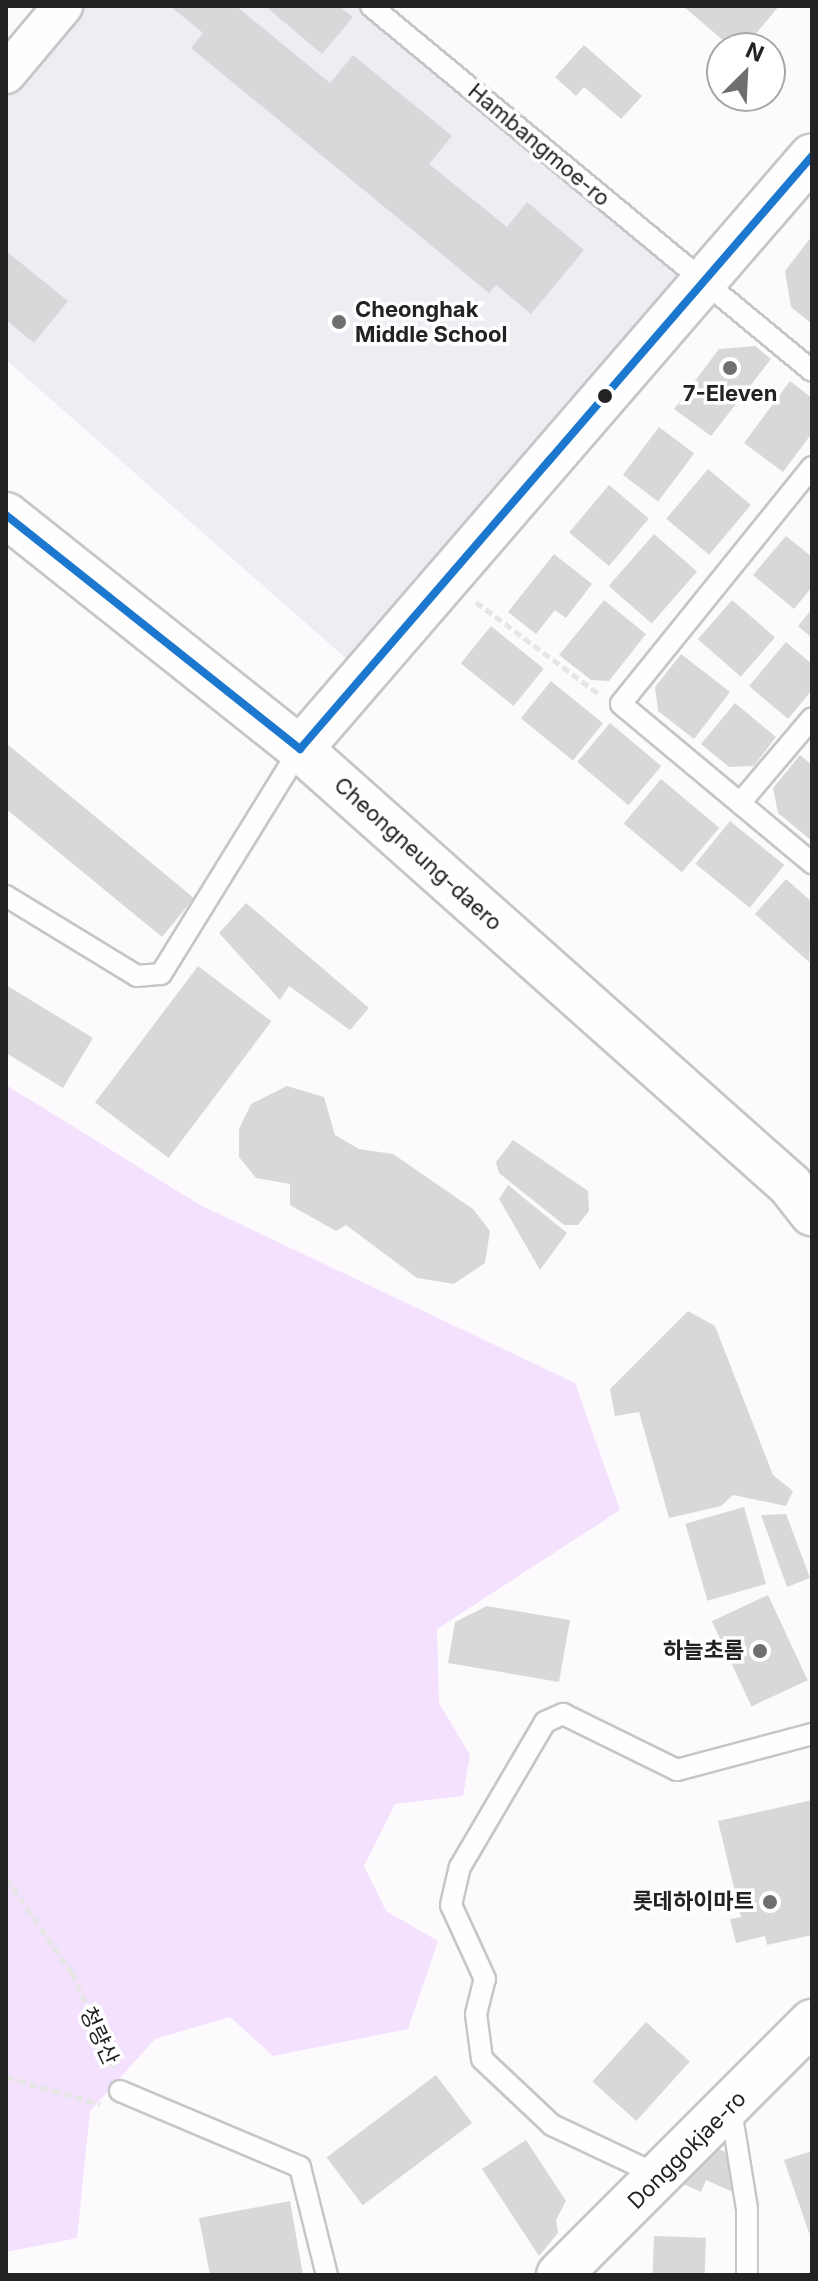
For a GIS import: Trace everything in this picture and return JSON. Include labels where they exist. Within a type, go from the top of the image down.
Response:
[{"type":"main road","points":[[300,749],[706,284],[812,156]]},
{"type":"main road","name":"Cheongneung-daero","points":[[6,515],[300,749],[790,1185],[812,1213]]},
{"type":"main road","name":"Donggokjae-ro","points":[[559,2275],[731,2110],[812,2022]]},
{"type":"street","points":[[6,74],[63,6]]},
{"type":"lane","name":"Hambangmoe-ro","points":[[371,6],[812,371]]},
{"type":"lane","points":[[812,467],[621,704],[812,863]]},
{"type":"lane","points":[[740,803],[812,718]]},
{"type":"lane","points":[[6,896],[137,976],[161,974],[300,749]]},
{"type":"lane","points":[[662,2177],[552,2125],[482,2059],[476,2014],[485,1979],[451,1905],[460,1867],[545,1722],[563,1714],[677,1770],[812,1734]]},
{"type":"lane","points":[[120,2091],[300,2167],[327,2275]]},
{"type":"lane","points":[[731,2110],[747,2209],[747,2275]]},
{"type":"path","points":[[448,580],[588,689],[621,704]]},
{"type":"path","name":"청량산","points":[[6,1878],[72,1973],[120,2091],[109,2103],[92,2105],[6,2077]]},
{"type":"shaded area","name":"Cheonghak Middle School","points":[[63,6],[371,6],[706,284],[365,675],[6,360],[6,74]]},
{"type":"shaded area","points":[[6,1085],[200,1205],[575,1383],[620,1510],[437,1629],[439,1703],[470,1755],[463,1796],[395,1804],[364,1866],[386,1911],[438,1941],[408,2029],[273,2056],[230,2017],[155,2039],[90,2111],[77,2238],[6,2252]]},
{"type":"building","points":[[170,6],[236,6],[330,83],[353,55],[452,136],[429,164],[507,227],[527,202],[584,250],[531,314],[496,285],[489,293],[191,48],[203,33]]},
{"type":"building","points":[[265,6],[339,6],[353,17],[322,54]]},
{"type":"building","points":[[683,6],[779,6],[757,32],[713,32]]},
{"type":"building","points":[[584,45],[642,96],[621,119],[584,87],[576,96],[555,77]]},
{"type":"building","points":[[812,236],[812,324],[791,307],[785,271]]},
{"type":"building","points":[[6,251],[68,301],[34,343],[6,320]]},
{"type":"building","points":[[755,346],[771,359],[711,436],[674,409],[719,349]]},
{"type":"building","points":[[790,381],[812,398],[812,433],[783,472],[744,443]]},
{"type":"building","points":[[659,427],[694,453],[658,501],[623,475]]},
{"type":"building","points":[[708,469],[751,505],[709,555],[666,519]]},
{"type":"building","points":[[609,485],[649,518],[609,566],[569,532]]},
{"type":"building","points":[[654,534],[697,571],[652,623],[609,586]]},
{"type":"building","points":[[786,536],[812,557],[812,587],[794,609],[753,575]]},
{"type":"building","points":[[554,554],[592,584],[566,618],[555,610],[536,634],[508,612]]},
{"type":"building","points":[[604,600],[646,634],[609,681],[591,680],[559,655]]},
{"type":"building","points":[[732,600],[775,637],[741,677],[698,639]]},
{"type":"building","points":[[812,609],[812,638],[798,626]]},
{"type":"building","points":[[491,626],[544,669],[514,706],[461,663]]},
{"type":"building","points":[[786,642],[812,664],[812,690],[788,719],[749,686]]},
{"type":"building","points":[[681,654],[730,692],[694,739],[658,711],[655,687]]},
{"type":"building","points":[[551,681],[603,723],[573,760],[521,718]]},
{"type":"building","points":[[735,703],[776,737],[754,766],[729,767],[701,744]]},
{"type":"building","points":[[610,723],[661,766],[629,805],[577,762]]},
{"type":"building","points":[[6,743],[194,898],[162,937],[6,809]]},
{"type":"building","points":[[800,755],[812,765],[812,841],[778,813],[773,788]]},
{"type":"building","points":[[661,779],[719,828],[682,872],[624,823]]},
{"type":"building","points":[[730,821],[784,865],[750,908],[695,864]]},
{"type":"building","points":[[786,879],[812,902],[809,962],[755,914]]},
{"type":"building","points":[[246,903],[369,1008],[350,1030],[289,986],[280,1000],[219,933]]},
{"type":"building","points":[[198,966],[271,1021],[169,1158],[95,1103]]},
{"type":"building","points":[[6,985],[93,1038],[63,1088],[6,1053]]},
{"type":"building","points":[[287,1086],[324,1097],[335,1135],[359,1149],[393,1154],[473,1209],[490,1231],[485,1263],[454,1284],[417,1278],[346,1225],[336,1231],[290,1205],[290,1184],[256,1178],[239,1157],[239,1129],[251,1104]]},
{"type":"building","points":[[513,1140],[588,1191],[589,1211],[578,1225],[564,1225],[499,1173],[496,1162]]},
{"type":"building","points":[[508,1185],[567,1233],[540,1270],[499,1199]]},
{"type":"building","points":[[688,1311],[715,1326],[773,1475],[793,1491],[786,1506],[733,1495],[721,1506],[669,1518],[639,1412],[615,1416],[610,1389]]},
{"type":"building","points":[[744,1507],[766,1584],[707,1601],[685,1524]]},
{"type":"building","points":[[786,1514],[810,1578],[787,1587],[761,1515]]},
{"type":"building","name":"하늘초롬","points":[[768,1595],[808,1680],[752,1706],[712,1621]]},
{"type":"building","points":[[487,1606],[570,1620],[559,1682],[448,1663],[455,1622]]},
{"type":"building","points":[[812,1800],[812,1935],[767,1945],[765,1936],[736,1943],[730,1919],[741,1917],[718,1821]]},
{"type":"building","points":[[646,2022],[690,2061],[636,2121],[592,2081]]},
{"type":"building","points":[[436,2075],[472,2123],[363,2205],[327,2157]]},
{"type":"building","points":[[526,2140],[566,2201],[556,2220],[558,2233],[539,2256],[482,2169]]},
{"type":"building","points":[[706,2143],[730,2154],[737,2194],[706,2180],[701,2192],[675,2180]]},
{"type":"building","points":[[812,2151],[812,2232],[809,2233],[784,2160]]},
{"type":"building","points":[[290,2201],[303,2275],[210,2275],[199,2218]]},
{"type":"building","points":[[654,2236],[706,2238],[705,2275],[653,2275]]},
{"type":"transit line","points":[[6,515],[300,749],[812,156]]},
{"type":"place","name":"Cheonghak Middle School","points":[[339,322]]},
{"type":"place","name":"7-Eleven","points":[[730,368]]},
{"type":"place","name":"하늘초롬","points":[[760,1651]]},
{"type":"place","name":"롯데하이마트","points":[[770,1902]]}]
